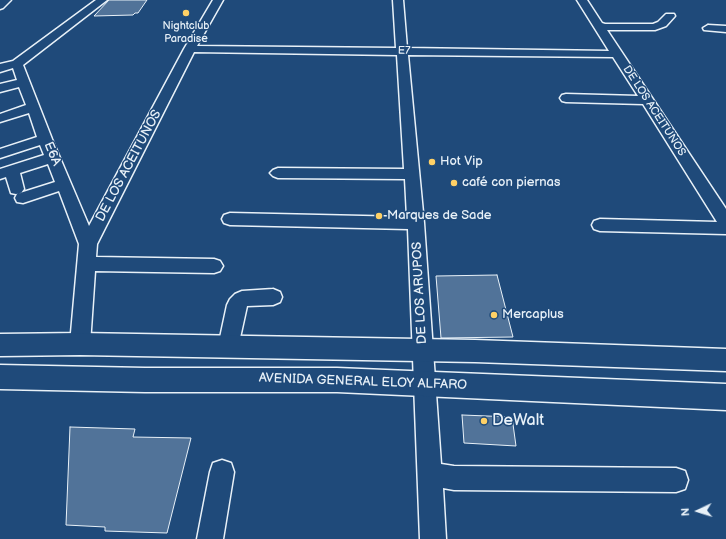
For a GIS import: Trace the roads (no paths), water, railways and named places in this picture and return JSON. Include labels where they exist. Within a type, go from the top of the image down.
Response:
[{"type":"main road","points":[[0,345],[80,344],[533,353],[726,360]]},
{"type":"main road","name":"AVENIDA GENERAL ELOY ALFARO","points":[[0,377],[145,380],[282,379],[425,383],[726,397]]},
{"type":"street","points":[[0,6],[6,0]]},
{"type":"street","points":[[0,68],[17,64],[102,0]]},
{"type":"street","name":"DE LOS ACEITUNOS","points":[[80,344],[88,244],[190,49],[218,0]]},
{"type":"street","name":"DE LOS ARUPOS","points":[[398,0],[416,224],[433,539]]},
{"type":"street","name":"DE LOS ACEITUNOS","points":[[582,0],[647,100],[720,203],[726,222]]},
{"type":"street","points":[[598,25],[605,27],[655,27],[662,24],[670,16]]},
{"type":"street","points":[[708,28],[726,29]]},
{"type":"street","name":"E7","points":[[190,49],[617,54]]},
{"type":"street","name":"E6A","points":[[17,64],[88,244]]},
{"type":"street","points":[[0,88],[24,82]]},
{"type":"street","points":[[566,98],[647,100]]},
{"type":"street","points":[[0,118],[33,107]]},
{"type":"street","points":[[0,154],[46,140]]},
{"type":"street","points":[[53,156],[6,172],[20,194],[64,184]]},
{"type":"street","points":[[278,172],[412,174]]},
{"type":"street","points":[[230,219],[416,224]]},
{"type":"street","points":[[600,225],[726,228]]},
{"type":"street","points":[[86,264],[214,266]]},
{"type":"street","points":[[228,347],[237,305],[242,298],[273,297]]},
{"type":"street","points":[[210,539],[222,472]]},
{"type":"street","points":[[430,474],[454,478],[676,480]]},
{"type":"place","name":"Nightclub Paradise","points":[[186,13]]},
{"type":"place","name":"Hot Vip","points":[[432,162]]},
{"type":"place","name":"café con piernas","points":[[454,183]]},
{"type":"place","name":"Marques de Sade","points":[[379,216]]},
{"type":"place","name":"Mercaplus","points":[[494,315]]},
{"type":"place","name":"DeWalt","points":[[484,421]]}]
